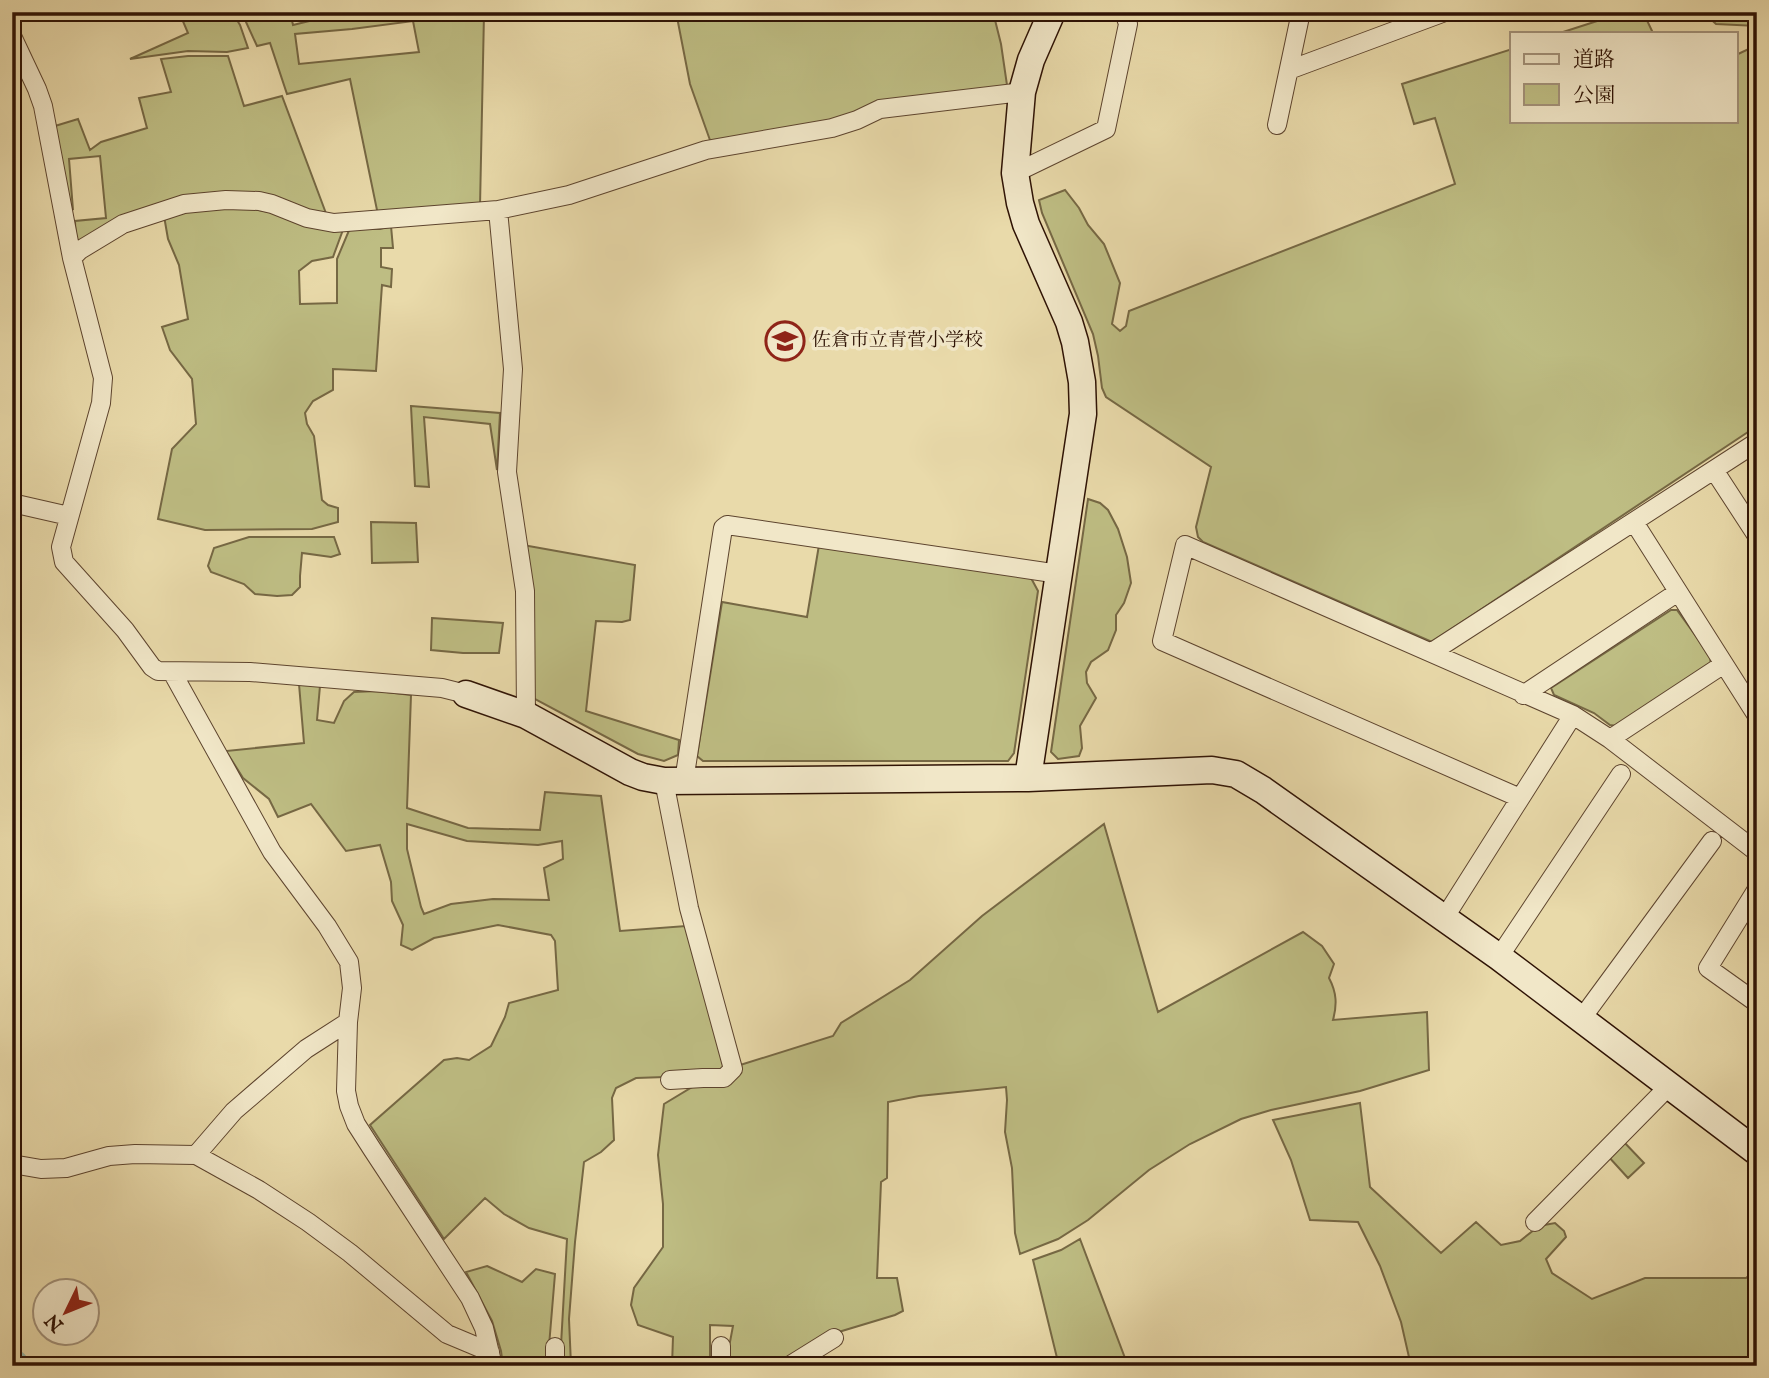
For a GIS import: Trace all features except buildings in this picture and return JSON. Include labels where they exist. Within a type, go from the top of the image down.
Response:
[{"type":"street","points":[[1028,778],[1082,419],[1082,382],[1075,342],[1069,322],[1026,224],[1015,173],[1022,92],[1031,60],[1052,12]]},
{"type":"street","points":[[1015,173],[1106,129],[1128,24],[1124,12]]},
{"type":"street","points":[[1277,125],[1301,12]]},
{"type":"street","points":[[1289,70],[1445,12]]},
{"type":"street","points":[[12,36],[43,106],[72,258],[103,378],[103,394],[61,547],[64,562],[158,671],[250,671],[442,688],[526,715],[630,772],[643,777],[674,781],[1028,778],[1212,770],[1236,774],[1263,790],[1444,917],[1670,1085],[1754,1139]]},
{"type":"street","points":[[72,258],[80,250],[123,224],[184,204],[258,201],[307,218],[334,223],[498,210],[569,195],[706,150],[832,128],[880,109],[1022,92]]},
{"type":"street","points":[[498,210],[513,369],[507,472],[525,591],[526,715]]},
{"type":"street","points":[[1432,652],[1757,442]]},
{"type":"street","points":[[1714,470],[1757,536]]},
{"type":"street","points":[[12,503],[69,516]]},
{"type":"street","points":[[1633,522],[1757,716]]},
{"type":"street","points":[[670,1080],[724,1078],[733,1069],[689,908],[674,781],[723,528],[727,525],[1059,574]]},
{"type":"street","points":[[1520,798],[1162,641],[1185,545],[1573,715],[1610,738],[1757,852]]},
{"type":"street","points":[[1523,695],[1678,592]]},
{"type":"street","points":[[1610,738],[1724,664]]},
{"type":"street","points":[[172,671],[272,852],[327,926],[349,962],[352,988],[348,1022],[348,1106],[356,1124],[470,1298],[484,1328],[492,1359]]},
{"type":"street","points":[[1444,917],[1573,715]]},
{"type":"street","points":[[1499,957],[1622,774]]},
{"type":"street","points":[[1582,1018],[1712,841]]},
{"type":"street","points":[[1757,890],[1708,968],[1757,1003]]},
{"type":"street","points":[[196,1155],[233,1111],[306,1049],[348,1022]]},
{"type":"street","points":[[1535,1222],[1670,1085]]},
{"type":"street","points":[[12,1164],[41,1169],[66,1168],[109,1156],[196,1155],[259,1190],[308,1222],[350,1253],[447,1334],[492,1359]]},
{"type":"street","points":[[789,1366],[834,1338]]},
{"type":"street","points":[[720,1346],[720,1366]]},
{"type":"street","points":[[555,1347],[555,1366]]},
{"type":"green space","points":[[179,12],[232,12],[248,48],[227,52],[188,51],[130,59],[188,33]]},
{"type":"green space","points":[[240,12],[290,12],[293,25],[346,12],[412,12],[414,21],[484,14],[480,206],[378,215],[350,79],[287,94],[270,43],[257,46]],"holes":[[[413,21],[419,52],[299,64],[295,34]]]},
{"type":"green space","points":[[676,12],[993,12],[1007,85],[831,123],[711,143],[690,84]]},
{"type":"green space","points":[[1625,12],[1643,12],[1653,32],[1563,32]]},
{"type":"green space","points":[[1703,12],[1757,12],[1757,26],[1716,24]]},
{"type":"green space","points":[[1757,45],[1757,426],[1432,642],[1203,542],[1198,537],[1196,527],[1211,467],[1106,397],[1093,334],[1039,200],[1065,190],[1104,244],[1120,283],[1112,324],[1120,331],[1126,326],[1129,311],[1455,184],[1435,118],[1414,124],[1402,84],[1510,50],[1510,122],[1738,122],[1738,54]]},
{"type":"green space","points":[[228,56],[244,106],[282,96],[327,216],[241,195],[76,245],[75,221],[106,218],[100,156],[69,159],[73,210],[55,126],[78,119],[90,150],[101,142],[147,128],[139,98],[171,92],[161,59]]},
{"type":"green space","points":[[224,203],[344,227],[333,257],[312,261],[299,271],[300,304],[337,303],[337,259],[350,228],[380,229],[391,226],[393,248],[381,248],[381,267],[392,269],[391,287],[382,285],[376,371],[333,369],[333,390],[313,401],[305,413],[307,424],[314,436],[322,500],[338,508],[338,522],[312,529],[205,530],[158,519],[172,449],[196,424],[192,379],[170,350],[162,327],[188,319],[179,265],[168,239],[164,216]]},
{"type":"green space","points":[[411,406],[500,413],[497,470],[490,424],[424,417],[429,487],[415,486]]},
{"type":"green space","points":[[1088,499],[1100,503],[1108,510],[1118,529],[1127,557],[1131,583],[1124,603],[1116,615],[1116,630],[1108,650],[1091,662],[1086,672],[1087,683],[1096,698],[1080,726],[1082,748],[1079,756],[1058,759],[1051,752]]},
{"type":"green space","points":[[371,522],[416,523],[418,562],[372,563]]},
{"type":"green space","points":[[249,537],[334,537],[340,554],[331,557],[302,553],[300,587],[292,595],[255,594],[244,584],[211,572],[208,566],[214,548]]},
{"type":"green space","points":[[523,545],[635,565],[630,620],[596,621],[586,711],[679,740],[678,755],[664,761],[638,754],[531,697]]},
{"type":"green space","points":[[819,545],[1031,578],[1038,591],[1014,753],[1008,761],[703,761],[697,756],[722,602],[807,617]]},
{"type":"green space","points":[[1671,610],[1677,610],[1711,657],[1710,663],[1617,726],[1610,725],[1594,713],[1554,695],[1551,688]]},
{"type":"green space","points":[[432,618],[503,623],[499,653],[431,650]]},
{"type":"green space","points":[[299,684],[320,686],[317,720],[334,723],[344,701],[354,692],[378,691],[411,695],[407,808],[468,828],[540,830],[545,792],[601,796],[620,931],[686,926],[729,1066],[723,1075],[636,1078],[616,1088],[612,1098],[614,1140],[584,1162],[569,1319],[571,1365],[566,1365],[561,1345],[567,1239],[529,1228],[504,1214],[485,1198],[444,1239],[370,1125],[444,1060],[469,1060],[491,1046],[509,1003],[558,990],[555,941],[551,935],[498,925],[434,938],[412,950],[401,945],[403,925],[392,901],[391,882],[380,845],[346,851],[311,804],[278,817],[269,799],[243,778],[226,751],[304,743]],"holes":[[[407,824],[467,841],[538,845],[562,841],[563,859],[544,868],[549,900],[493,899],[451,904],[424,914],[407,849]]]},
{"type":"green space","points":[[1104,824],[1158,1012],[1303,932],[1322,946],[1334,964],[1329,978],[1336,999],[1333,1020],[1427,1012],[1429,1070],[1360,1091],[1241,1119],[1190,1144],[1149,1170],[1088,1220],[1058,1239],[1020,1254],[1015,1233],[1012,1168],[1005,1132],[1006,1087],[888,1102],[887,1178],[881,1182],[877,1278],[897,1278],[903,1311],[832,1334],[782,1366],[732,1366],[726,1363],[733,1326],[710,1325],[710,1366],[672,1366],[673,1337],[638,1325],[631,1305],[634,1288],[663,1247],[663,1204],[658,1155],[664,1104],[699,1083],[737,1066],[833,1036],[841,1023],[910,980],[982,916]]},
{"type":"green space","points":[[1360,1103],[1370,1187],[1441,1253],[1476,1222],[1501,1245],[1520,1241],[1539,1226],[1555,1223],[1564,1231],[1566,1237],[1546,1259],[1552,1273],[1592,1299],[1645,1278],[1746,1278],[1757,1269],[1757,1366],[1725,1366],[1712,1363],[1711,1366],[1411,1366],[1401,1322],[1380,1266],[1358,1222],[1310,1220],[1291,1160],[1273,1120]]},
{"type":"green space","points":[[1622,1140],[1644,1163],[1628,1178],[1607,1155]]},
{"type":"green space","points":[[1080,1239],[1128,1366],[1059,1366],[1033,1260],[1061,1250]]},
{"type":"green space","points":[[487,1266],[522,1282],[536,1269],[555,1274],[546,1366],[503,1366],[492,1321],[466,1272]]},
{"type":"place","name":"佐倉市立青菅小学校","points":[[785,341]]}]
